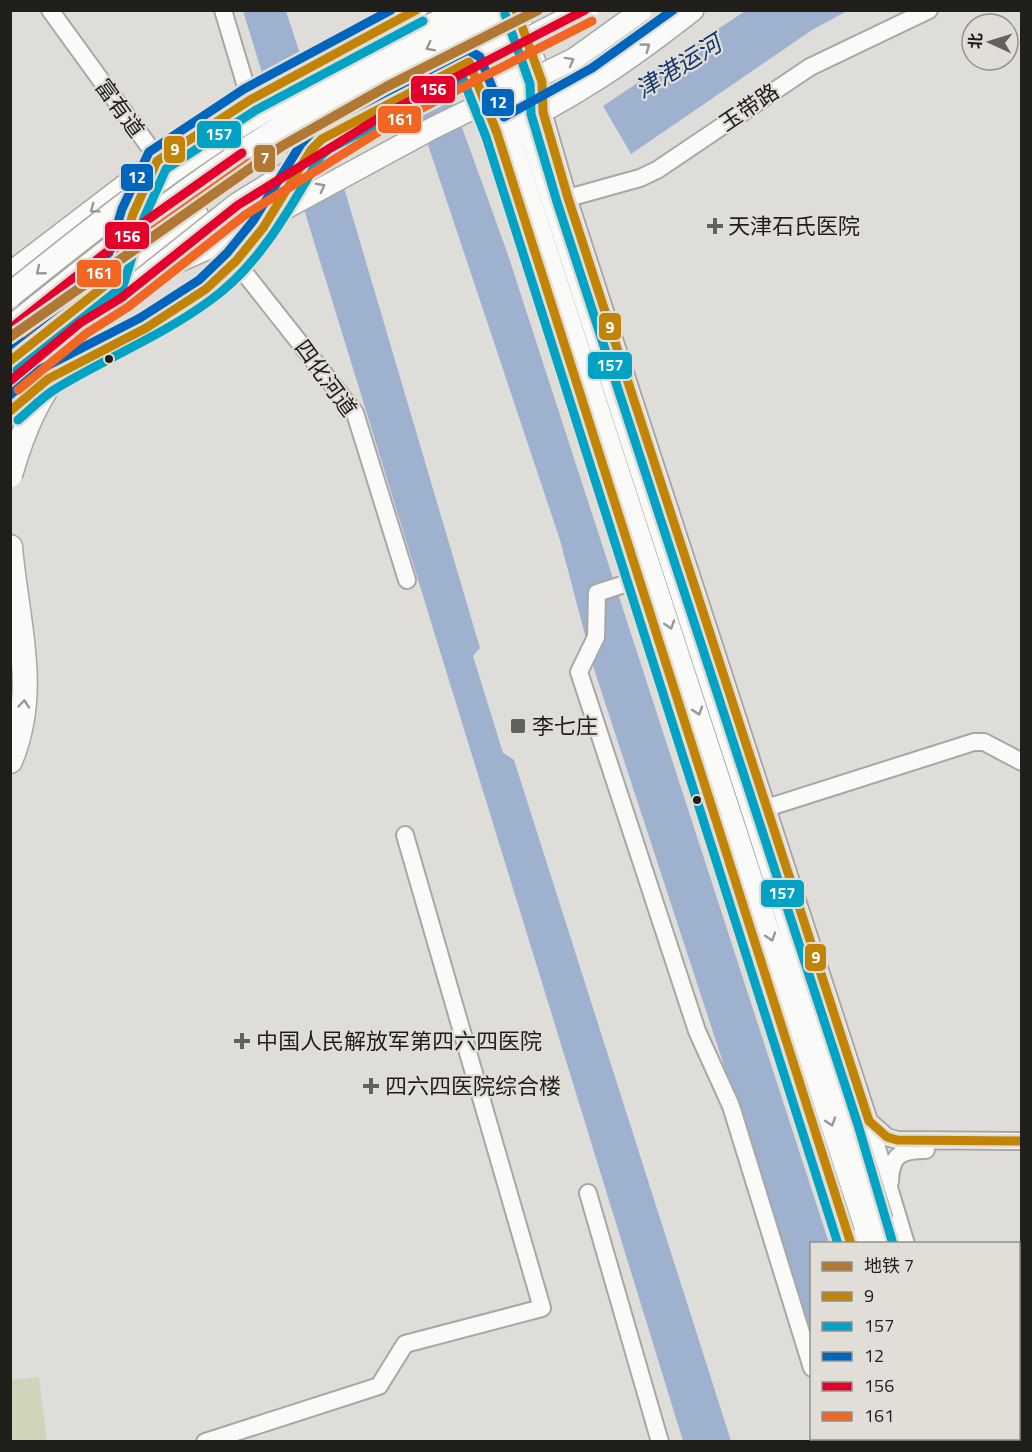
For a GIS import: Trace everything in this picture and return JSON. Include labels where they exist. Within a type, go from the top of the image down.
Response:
[{"type":"highway","points":[[10,295],[153,184],[241,124],[301,90],[466,10]]},
{"type":"highway","points":[[10,329],[147,220],[255,145],[338,94],[501,10]]},
{"type":"highway","points":[[10,381],[80,323],[117,288],[157,270],[238,205],[346,136],[586,10]]},
{"type":"highway","points":[[10,475],[24,431],[41,394],[117,288]]},
{"type":"highway","points":[[10,547],[26,665],[20,730],[10,761]]},
{"type":"main road","points":[[10,273],[157,161],[250,100],[417,10]]},
{"type":"main road","points":[[450,10],[461,65],[497,133],[543,112],[645,48],[693,10]]},
{"type":"main road","points":[[466,10],[867,1234],[885,1242]]},
{"type":"main road","points":[[490,10],[752,810],[867,1234]]},
{"type":"main road","points":[[516,10],[542,82],[543,112]]},
{"type":"main road","points":[[157,270],[227,240],[412,139],[566,63],[595,46],[641,10]]},
{"type":"main road","points":[[10,411],[48,379],[183,306],[206,289],[236,261],[263,228],[311,150],[322,139],[461,65]]},
{"type":"main road","points":[[117,288],[133,214],[157,161]]},
{"type":"main road","points":[[10,361],[117,288],[198,216]]},
{"type":"street","name":"富有道","points":[[50,10],[157,161],[198,216],[236,261]]},
{"type":"street","points":[[223,10],[250,100]]},
{"type":"street","name":"玉带路","points":[[568,198],[640,178],[657,170],[810,67],[929,10]]},
{"type":"street","points":[[543,112],[568,198],[869,1121],[905,1242]]},
{"type":"street","points":[[497,133],[634,580],[717,826],[867,1234]]},
{"type":"street","name":"四化河道","points":[[236,261],[355,412],[407,580]]},
{"type":"street","points":[[634,580],[597,593],[596,637],[579,672],[697,1031],[731,1106],[810,1362]]},
{"type":"street","points":[[717,826],[974,742],[984,742],[1022,762]]},
{"type":"street","points":[[205,1442],[379,1386],[405,1344],[542,1308],[405,836]]},
{"type":"street","points":[[869,1121],[887,1137],[897,1140],[1022,1141]]},
{"type":"street","points":[[890,1186],[895,1159],[906,1151],[1022,1149]]},
{"type":"street","points":[[588,1193],[660,1442]]},
{"type":"green space","points":[[39,1377],[47,1441],[11,1441],[11,1380]]},
{"type":"water","points":[[243,11],[286,11],[345,191],[480,648],[473,656],[503,753],[514,760],[731,1441],[683,1441]]},
{"type":"water","points":[[372,11],[420,11],[507,252],[829,1242],[810,1242],[810,1328],[594,669],[560,540],[390,31]]},
{"type":"water","name":"津港运河","points":[[745,11],[847,11],[812,30],[631,154],[603,106]]},
{"type":"metro line","name":"7","points":[[10,337],[282,146],[386,87],[538,10]]},
{"type":"transit line","name":"12","points":[[10,345],[103,272],[122,209],[149,152],[244,89],[391,10]]},
{"type":"transit line","name":"9","points":[[10,361],[113,279],[133,214],[157,161],[250,100],[416,10]]},
{"type":"transit line","name":"9","points":[[516,10],[542,82],[543,112],[568,198],[869,1121],[887,1137],[897,1140],[1022,1141]]},
{"type":"transit line","name":"156","points":[[10,381],[80,323],[121,298],[238,205],[385,114],[585,10]]},
{"type":"transit line","name":"12","points":[[10,395],[41,369],[140,318],[199,280],[227,253],[253,221],[301,144],[316,128],[468,50],[480,57],[504,117],[592,68],[673,10]]},
{"type":"transit line","name":"157","points":[[505,14],[530,84],[531,114],[557,202],[858,1125],[892,1242]]},
{"type":"transit line","name":"157","points":[[17,370],[123,286],[144,218],[166,169],[256,110],[423,21]]},
{"type":"transit line","name":"161","points":[[18,390],[87,333],[128,307],[245,215],[391,124],[592,21]]},
{"type":"transit line","name":"9","points":[[10,411],[48,379],[146,328],[206,289],[236,261],[263,228],[311,150],[322,139],[469,62],[497,133],[850,1242]]},
{"type":"transit line","name":"157","points":[[18,420],[52,391],[175,324],[229,285],[260,252],[320,157],[329,149],[463,79],[486,137],[837,1242]]},
{"type":"transit line","name":"156","points":[[16,324],[147,220],[242,153]]},
{"type":"transit line","name":"161","points":[[23,333],[154,230],[249,163]]},
{"type":"place","name":"天津石氏医院","points":[[715,226]]},
{"type":"place","name":"李七庄","points":[[518,726]]},
{"type":"place","name":"中国人民解放军第四六四医院","points":[[242,1041]]},
{"type":"place","name":"四六四医院综合楼","points":[[371,1086]]}]
